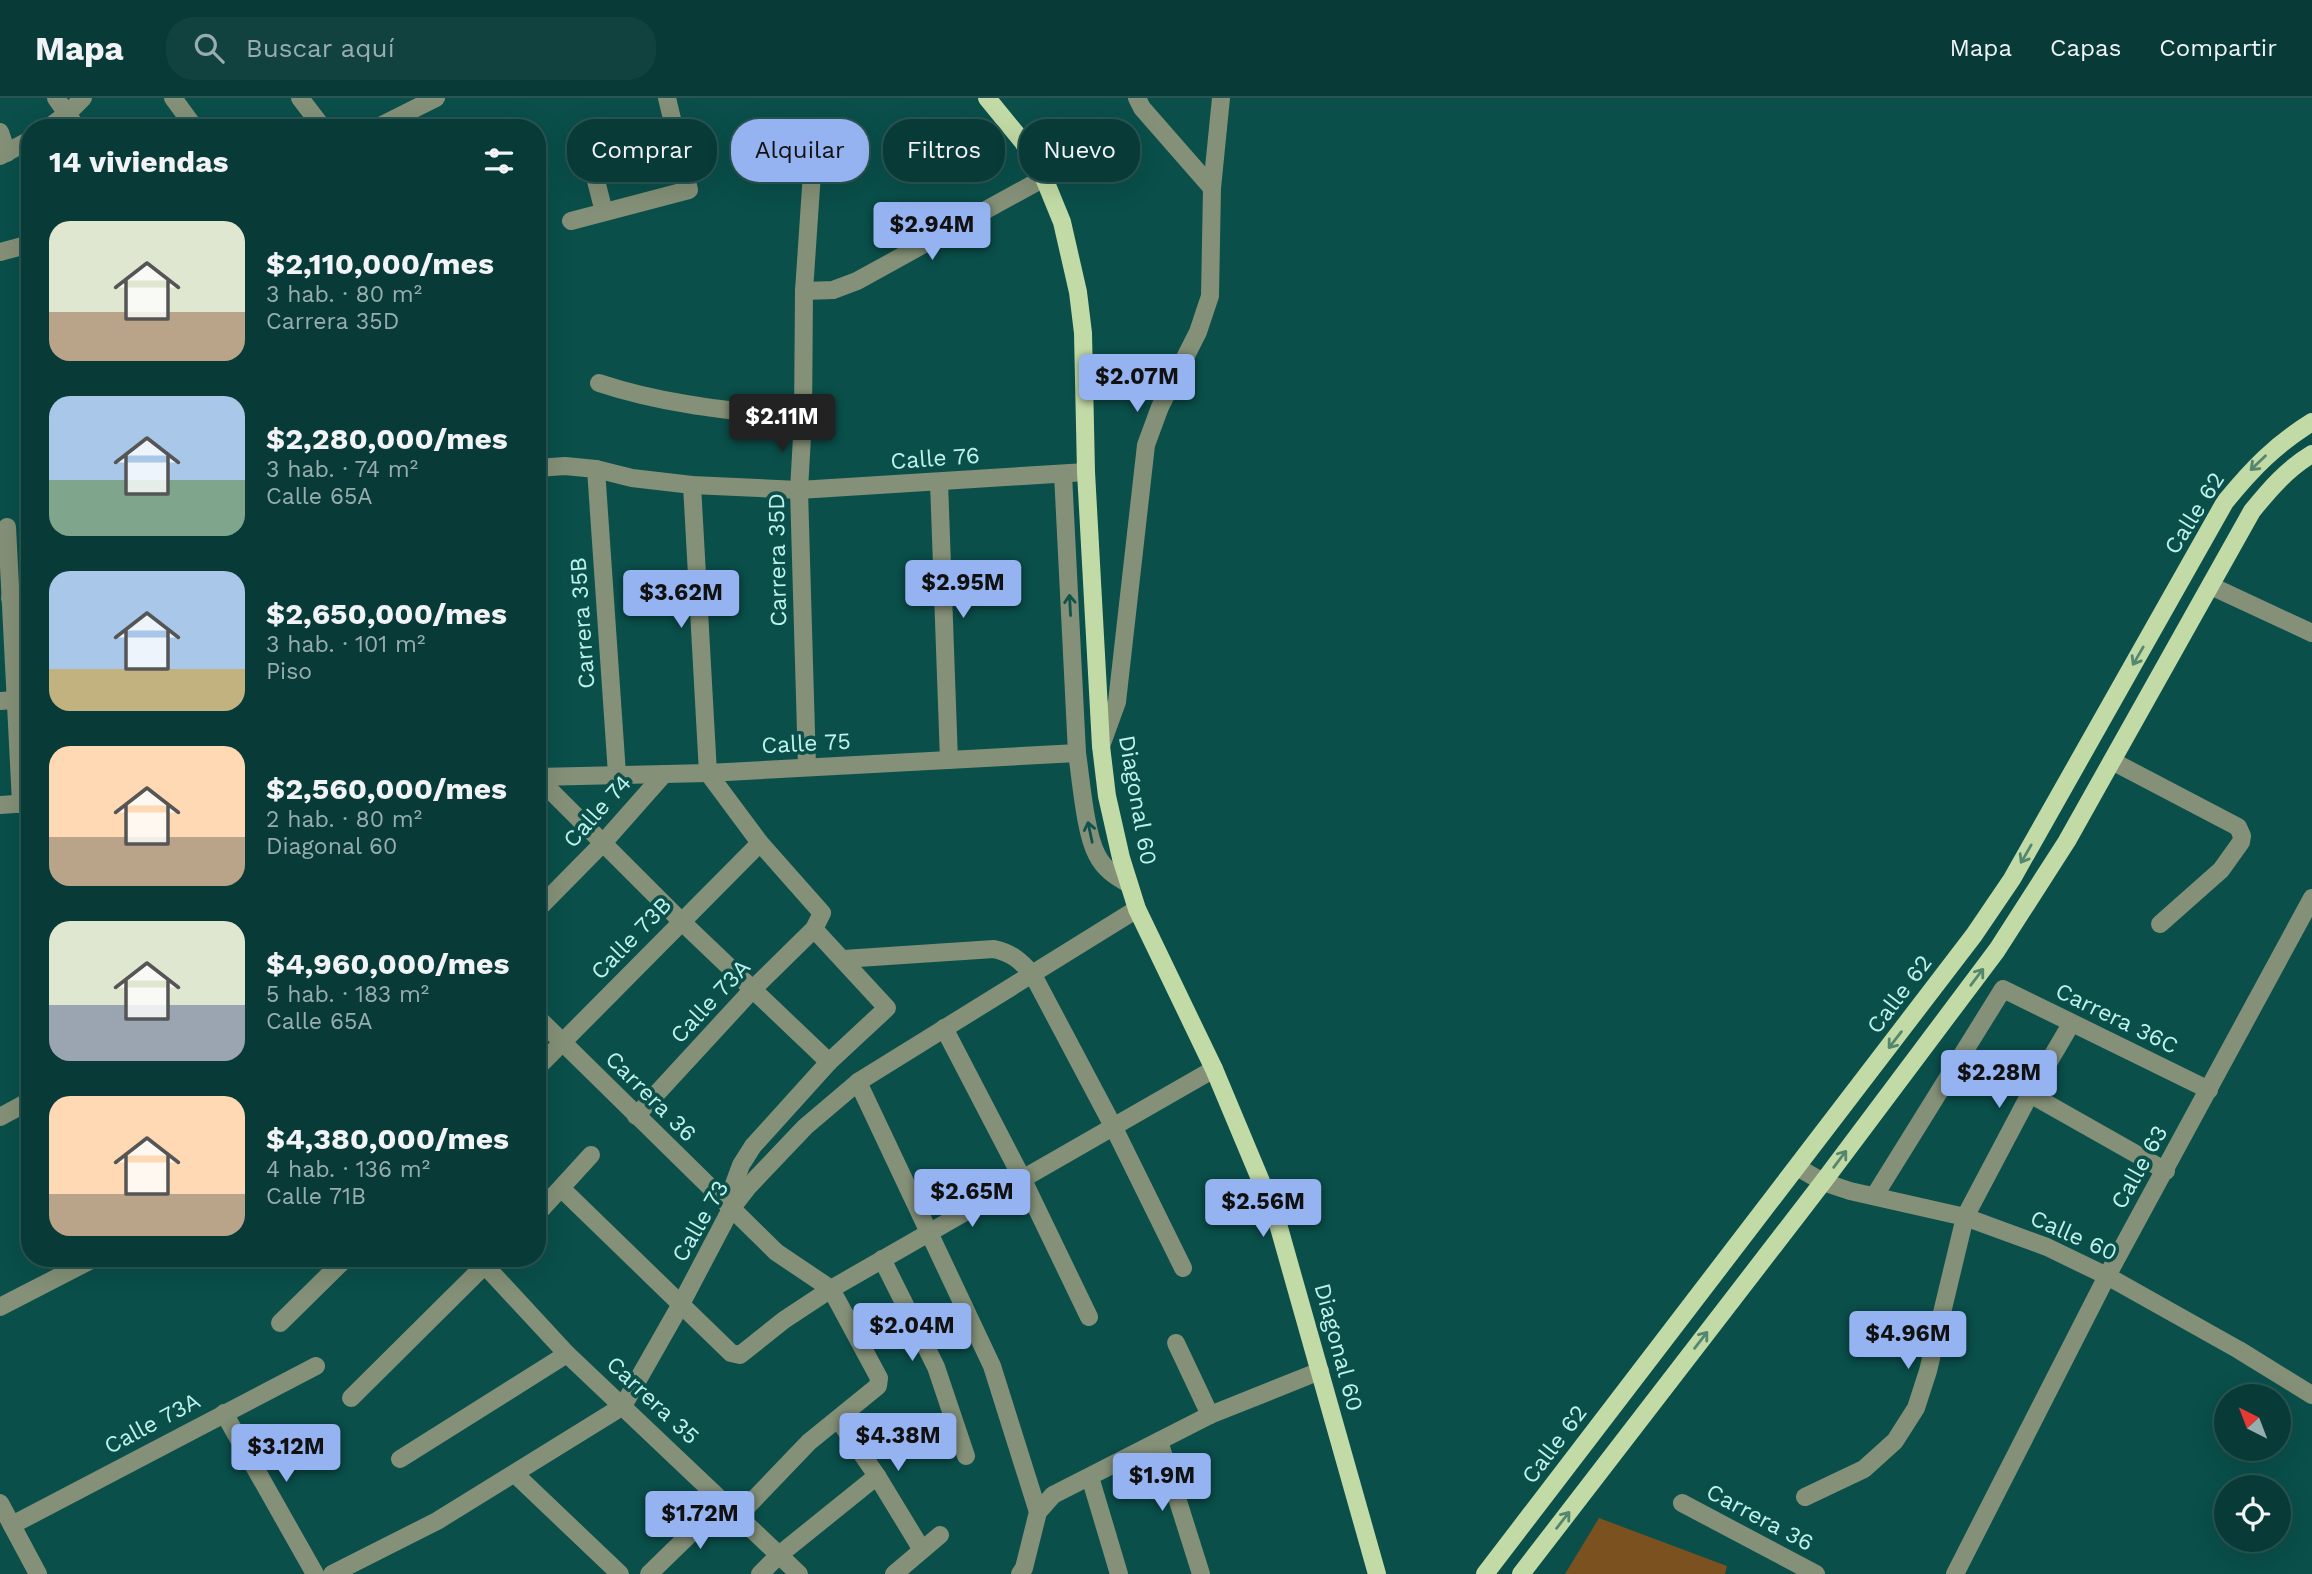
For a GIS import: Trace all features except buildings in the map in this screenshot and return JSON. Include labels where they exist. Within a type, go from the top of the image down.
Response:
[{"type":"main road","name":"Diagonal 60","points":[[987,98],[1019,137]]},
{"type":"main road","name":"Diagonal 60","points":[[1046,182],[1062,222],[1078,292],[1083,333],[1086,472],[1101,746],[1113,826],[1137,909],[1214,1069],[1276,1217],[1377,1574]]},
{"type":"main road","name":"Calle 62","points":[[1485,1574],[1938,984],[2012,879],[2225,502],[2253,467],[2284,440],[2312,422]]},
{"type":"main road","points":[[1521,1574],[1823,1182],[1997,950],[2067,841],[2252,511],[2272,486],[2312,454]]},
{"type":"street","points":[[56,98],[72,119]]},
{"type":"street","points":[[73,119],[82,98]]},
{"type":"street","points":[[173,98],[188,119]]},
{"type":"street","points":[[300,98],[316,119]]},
{"type":"street","points":[[571,221],[689,190],[667,98]]},
{"type":"street","points":[[1137,98],[1142,108],[1212,188]]},
{"type":"street","points":[[1101,746],[1117,702],[1146,446],[1160,407],[1198,332],[1210,296],[1212,188],[1221,98]]},
{"type":"street","points":[[392,119],[429,99]]},
{"type":"street","points":[[0,132],[3,155],[21,145]]},
{"type":"street","points":[[596,182],[604,212]]},
{"type":"street","name":"Carrera 35D","points":[[807,767],[799,490],[803,419],[804,291],[811,182]]},
{"type":"street","points":[[804,291],[833,290],[857,281],[1037,182]]},
{"type":"street","points":[[0,252],[21,246]]},
{"type":"street","points":[[600,383],[631,394],[700,407],[803,419]]},
{"type":"street","name":"Calle 76","points":[[546,467],[596,468],[632,478],[692,485],[799,490],[1086,472]]},
{"type":"street","name":"Carrera 35B","points":[[596,468],[617,775]]},
{"type":"street","points":[[1063,474],[1077,753],[1093,847],[1105,867],[1129,884]]},
{"type":"street","points":[[939,482],[948,760]]},
{"type":"street","points":[[692,485],[708,773],[760,843],[822,913],[817,924],[843,959],[887,1008],[829,1062],[753,1146],[738,1175],[731,1209]]},
{"type":"street","points":[[7,527],[15,700],[21,753]]},
{"type":"street","points":[[2211,586],[2312,633]]},
{"type":"street","points":[[10,598],[21,597]]},
{"type":"street","name":"Calle 75","points":[[546,776],[708,773],[1077,753]]},
{"type":"street","points":[[2112,761],[2238,827],[2242,836],[2241,842],[2221,870],[2160,924]]},
{"type":"street","name":"Calle 74","points":[[546,901],[603,843],[664,774]]},
{"type":"street","points":[[546,785],[681,921],[829,1062]]},
{"type":"street","points":[[0,805],[21,806]]},
{"type":"street","name":"Calle 73B","points":[[546,1060],[760,843]]},
{"type":"street","name":"Calle 63","points":[[1955,1574],[2107,1276],[2312,898]]},
{"type":"street","name":"Calle 73","points":[[332,1574],[436,1521],[623,1406],[731,1209],[795,1136],[858,1082],[1137,909]]},
{"type":"street","name":"Calle 73A","points":[[636,1116],[817,924]]},
{"type":"street","points":[[843,959],[994,949],[1009,952],[1022,961],[1033,975],[1113,1126],[1183,1268]]},
{"type":"street","name":"Carrera 36C","points":[[1875,1195],[2003,989],[2209,1090]]},
{"type":"street","points":[[1805,1497],[1864,1469],[1895,1441],[1916,1408],[1928,1371],[1965,1217],[2030,1094],[2071,1024]]},
{"type":"street","name":"Carrera 36","points":[[546,1026],[776,1252],[831,1289]]},
{"type":"street","points":[[944,1028],[1022,1178],[1089,1318]]},
{"type":"street","points":[[562,1189],[730,1353],[740,1355],[784,1320],[831,1289],[1214,1069]]},
{"type":"street","points":[[858,1082],[992,1366],[1038,1512]]},
{"type":"street","points":[[2030,1094],[2166,1171]]},
{"type":"street","points":[[0,1117],[21,1106]]},
{"type":"street","points":[[546,1205],[591,1155]]},
{"type":"street","name":"Calle 60","points":[[1797,1167],[1823,1182],[1850,1191],[1965,1217],[2047,1247],[2107,1276],[2239,1350],[2312,1395]]},
{"type":"street","points":[[881,1259],[936,1367],[966,1456]]},
{"type":"street","points":[[0,1307],[77,1267]]},
{"type":"street","points":[[279,1323],[337,1267]]},
{"type":"street","points":[[351,1398],[479,1267]]},
{"type":"street","name":"Carrera 35","points":[[490,1267],[567,1354],[799,1574]]},
{"type":"street","points":[[739,1515],[809,1442],[878,1386],[879,1378],[831,1289]]},
{"type":"street","points":[[1175,1343],[1210,1415]]},
{"type":"street","points":[[400,1459],[567,1354]]},
{"type":"street","name":"Calle 73A","points":[[12,1525],[316,1366]]},
{"type":"street","points":[[1020,1574],[1024,1568],[1038,1512],[1053,1495],[1210,1415],[1320,1371]]},
{"type":"street","points":[[224,1413],[315,1574]]},
{"type":"street","points":[[838,1419],[922,1550]]},
{"type":"street","points":[[1159,1441],[1201,1574]]},
{"type":"street","points":[[515,1474],[620,1574]]},
{"type":"street","points":[[760,1574],[779,1555],[877,1476]]},
{"type":"street","points":[[1090,1477],[1119,1574]]},
{"type":"street","points":[[649,1574],[724,1501]]},
{"type":"street","points":[[0,1503],[38,1574]]},
{"type":"street","name":"Carrera 36","points":[[1682,1503],[1816,1574]]},
{"type":"street","points":[[894,1574],[940,1535]]},
{"type":"shaded area","points":[[1599,1518],[1727,1566],[1725,1574],[1565,1574]]}]
